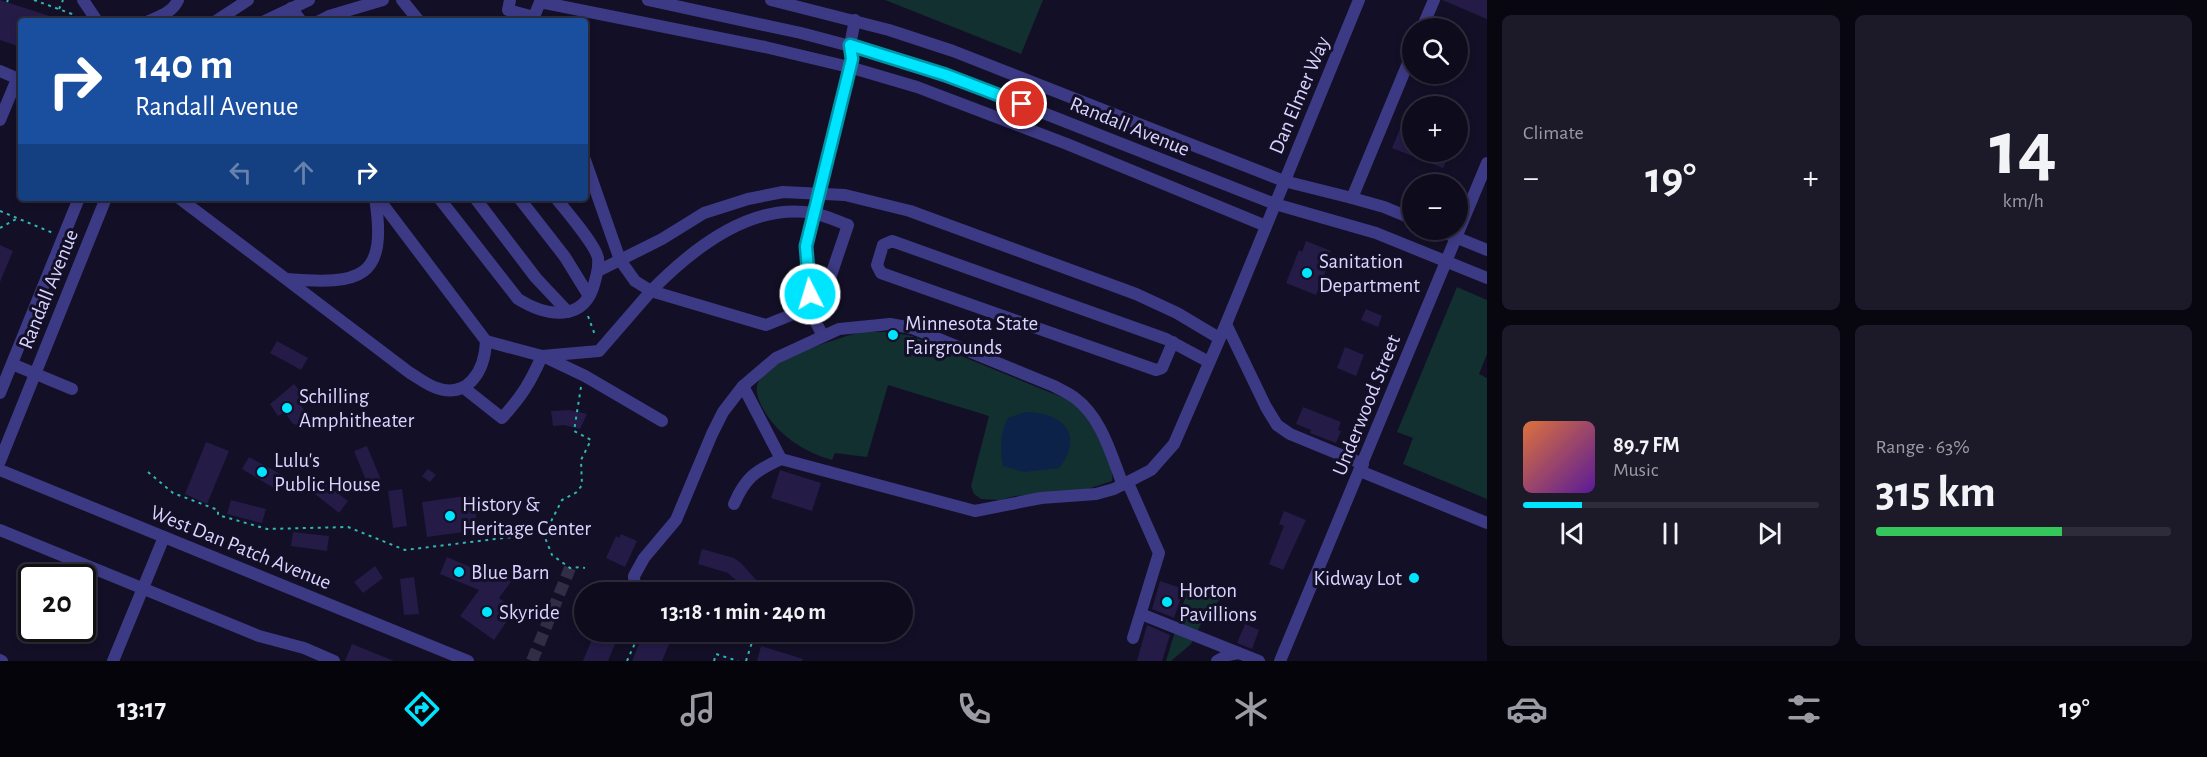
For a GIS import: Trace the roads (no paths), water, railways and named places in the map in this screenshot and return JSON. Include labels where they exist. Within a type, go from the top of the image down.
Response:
[{"type":"street","points":[[83,0],[95,18]]},
{"type":"street","points":[[156,18],[176,6],[178,0]]},
{"type":"street","points":[[221,18],[248,0]]},
{"type":"street","points":[[271,18],[309,0]]},
{"type":"street","points":[[325,18],[383,0]]},
{"type":"street","points":[[402,0],[417,18]]},
{"type":"street","points":[[510,0],[508,10],[532,18]]},
{"type":"street","name":"Randall Avenue","points":[[648,0],[850,45],[884,55],[989,92],[1275,204],[1376,233],[1487,278]]},
{"type":"street","name":"Randall Avenue","points":[[771,0],[889,30],[1009,72],[1284,181],[1384,207],[1402,214]]},
{"type":"street","name":"Dan Elmer Way","points":[[781,459],[975,511],[1041,498],[1096,494],[1126,484],[1151,470],[1174,444],[1226,324],[1359,0]]},
{"type":"street","points":[[1426,18],[1434,0]]},
{"type":"street","points":[[535,18],[540,1],[755,45],[849,67],[917,87],[977,109],[1266,225]]},
{"type":"street","points":[[291,8],[299,18]]},
{"type":"street","points":[[823,336],[811,313],[806,246],[852,59],[850,45],[855,20]]},
{"type":"street","points":[[0,71],[18,80]]},
{"type":"street","points":[[1352,198],[1402,78]]},
{"type":"street","points":[[0,120],[18,82]]},
{"type":"street","name":"Underwood Street","points":[[1468,208],[1487,163]]},
{"type":"street","points":[[588,169],[620,260],[635,281],[651,291],[766,325],[811,306]]},
{"type":"street","points":[[598,271],[662,239],[704,213],[748,199],[783,192],[845,195],[881,203],[941,222],[1136,294],[1178,314],[1219,338]]},
{"type":"street","name":"Randall Avenue","points":[[0,393],[78,201]]},
{"type":"street","name":"Randall Avenue","points":[[0,461],[105,201]]},
{"type":"street","points":[[183,201],[410,373],[435,388],[447,390],[464,388],[475,379],[481,370],[486,353],[486,341]]},
{"type":"street","points":[[286,279],[328,280],[354,276],[365,271],[374,260],[377,251],[376,201]]},
{"type":"street","points":[[378,201],[486,341],[542,356],[585,376],[662,421]]},
{"type":"street","points":[[441,201],[518,299],[536,310],[568,312],[586,300],[594,287],[598,271],[598,257],[558,201]]},
{"type":"street","points":[[477,201],[536,278],[568,312]]},
{"type":"street","points":[[521,201],[565,257],[586,300]]},
{"type":"street","points":[[542,356],[599,351],[677,265],[717,235],[765,215],[791,212],[813,213],[848,225],[827,287],[808,281]]},
{"type":"street","name":"Underwood Street","points":[[1280,661],[1455,240]]},
{"type":"street","points":[[1463,240],[1487,250]]},
{"type":"street","points":[[1173,342],[1162,368],[1155,370],[881,273],[877,265],[883,245],[892,241],[1173,342],[1209,362]]},
{"type":"street","points":[[634,582],[634,576],[644,558],[676,520],[715,426],[743,386],[776,358],[839,328],[890,324],[912,328],[1054,386],[1075,398],[1090,412],[1101,428],[1159,553],[1133,638]]},
{"type":"street","points":[[1226,324],[1277,425],[1290,434],[1487,523]]},
{"type":"street","points":[[464,388],[502,418],[523,395],[542,356]]},
{"type":"street","points":[[12,364],[72,389]]},
{"type":"street","points":[[734,504],[741,487],[749,477],[781,459],[743,386]]},
{"type":"street","name":"West Dan Patch Avenue","points":[[0,470],[468,661]]},
{"type":"street","points":[[0,530],[259,636],[304,648],[326,659]]},
{"type":"street","points":[[114,661],[164,537]]},
{"type":"street","points":[[1141,614],[1258,661]]},
{"type":"street","points":[[1217,661],[1238,653]]},
{"type":"water","points":[[1025,412],[1049,416],[1066,427],[1070,435],[1070,445],[1067,456],[1059,468],[1024,472],[1003,466],[1001,441],[1005,423],[1008,418]]},
{"type":"tunnel","points":[[532,661],[570,568]]},
{"type":"place","name":"Sanitation Department","points":[[1307,273]]},
{"type":"place","name":"Minnesota State Fairgrounds","points":[[893,335]]},
{"type":"place","name":"Schilling Amphitheater","points":[[287,408]]},
{"type":"place","name":"Lulu's Public House","points":[[262,472]]},
{"type":"place","name":"History & Heritage Center","points":[[450,516]]},
{"type":"place","name":"Blue Barn","points":[[459,572]]},
{"type":"place","name":"Kidway Lot","points":[[1414,578]]},
{"type":"place","name":"Horton Pavillions","points":[[1167,602]]},
{"type":"place","name":"Skyride","points":[[487,612]]}]
